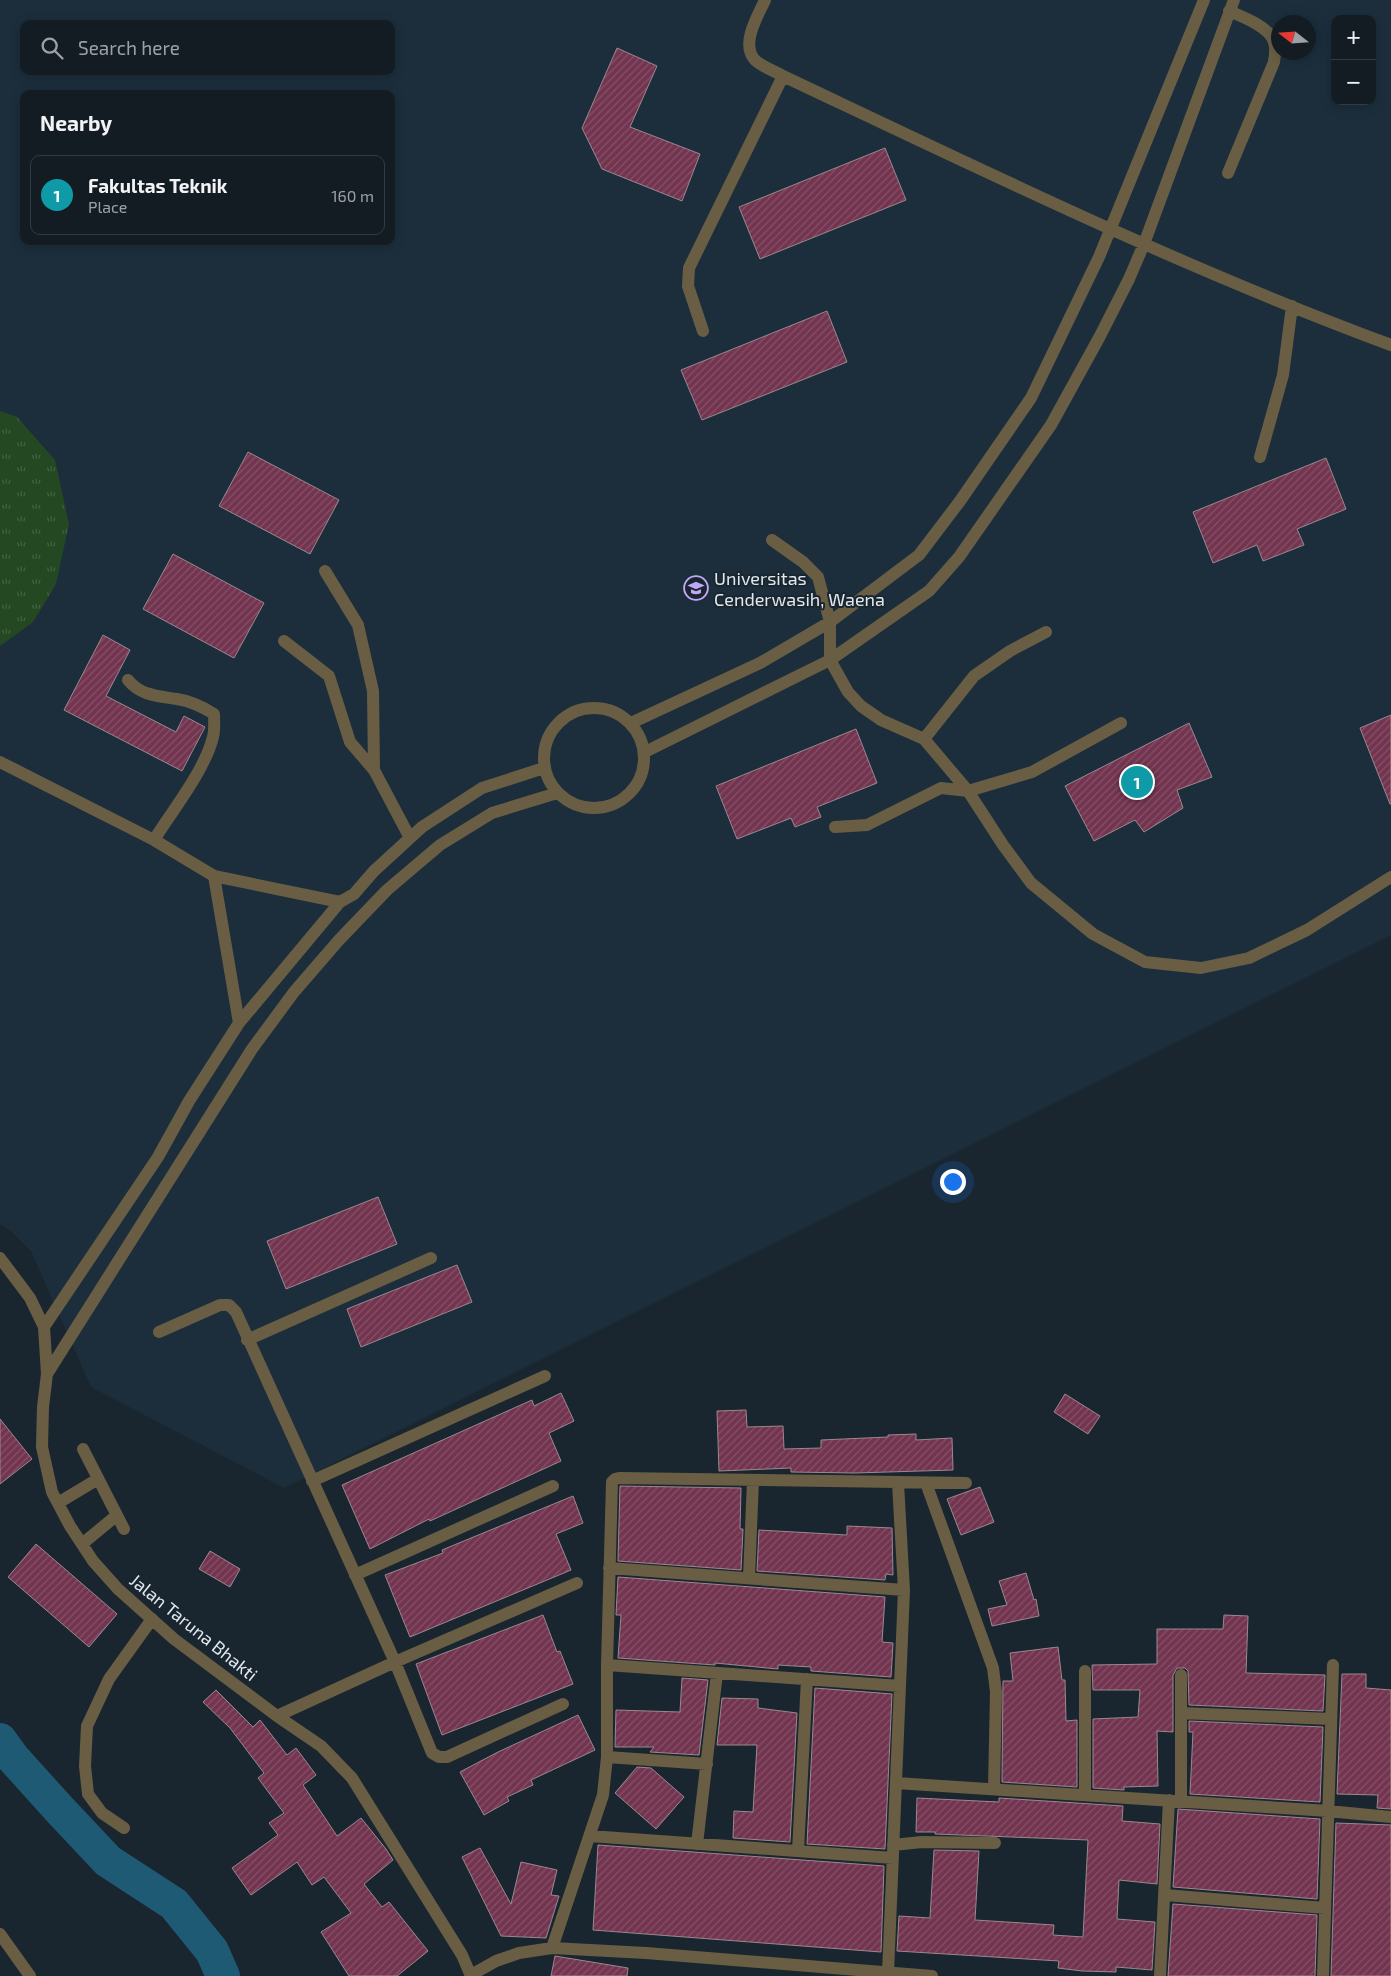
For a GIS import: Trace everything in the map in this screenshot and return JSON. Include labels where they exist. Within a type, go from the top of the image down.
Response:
[{"type":"street","points":[[765,0],[750,36],[750,51],[756,61],[783,76],[1110,230],[1391,345]]},
{"type":"street","points":[[631,723],[760,663],[830,622],[919,555],[960,501],[1031,398],[1099,257],[1204,0]]},
{"type":"street","points":[[644,752],[830,660],[929,591],[959,557],[1051,425],[1129,279],[1144,244],[1232,6],[1261,27],[1274,41],[1275,51],[1274,62],[1228,173]]},
{"type":"street","points":[[703,332],[688,286],[690,268],[783,76]]},
{"type":"street","points":[[1260,457],[1283,375],[1292,306]]},
{"type":"street","points":[[772,540],[803,562],[818,577],[830,622],[830,660],[848,692],[861,706],[881,720],[924,740],[968,791],[1003,845],[1031,883],[1093,934],[1146,962],[1200,968],[1250,958],[1306,930],[1391,877]]},
{"type":"street","points":[[325,571],[358,625],[373,691],[374,770]]},
{"type":"street","points":[[924,740],[974,676],[1010,651],[1046,632]]},
{"type":"street","points":[[284,641],[329,676],[350,742],[374,770],[410,838]]},
{"type":"street","points":[[128,680],[134,687],[155,697],[179,699],[214,714],[214,737],[207,754],[194,778],[154,840]]},
{"type":"street","points":[[583,708],[609,709],[631,723],[640,736],[644,752],[643,770],[636,786],[623,799],[607,807],[589,809],[572,804],[557,793],[549,782],[544,768],[546,742],[560,720],[583,708]]},
{"type":"street","points":[[835,827],[867,825],[942,788],[968,791],[1032,772],[1121,723]]},
{"type":"street","points":[[0,762],[154,840],[214,876],[340,902]]},
{"type":"street","points":[[44,1327],[158,1157],[189,1101],[239,1023],[340,902],[354,894],[374,871],[422,826],[482,788],[544,768]]},
{"type":"street","points":[[47,1374],[252,1049],[294,992],[339,940],[387,890],[440,845],[492,813],[557,793]]},
{"type":"street","points":[[214,876],[239,1023]]},
{"type":"street","name":"Jalan Taruna Bhakti","points":[[0,1258],[30,1298],[44,1327],[47,1374],[43,1407],[42,1447],[52,1492],[82,1544],[99,1568],[118,1589],[152,1619],[174,1638],[321,1746],[352,1778],[462,1955],[471,1976]]},
{"type":"street","points":[[248,1340],[431,1258]]},
{"type":"street","points":[[159,1332],[220,1305],[229,1305],[236,1312],[394,1662],[432,1754],[439,1757],[448,1757],[563,1704]]},
{"type":"street","points":[[312,1481],[545,1376]]},
{"type":"street","points":[[83,1449],[116,1516],[124,1528]]},
{"type":"street","points":[[58,1503],[98,1479]]},
{"type":"street","points":[[552,1948],[603,1795],[607,1757],[608,1568],[611,1487],[615,1479],[966,1483]]},
{"type":"street","points":[[749,1578],[753,1480]]},
{"type":"street","points":[[888,1973],[904,1590],[898,1483]]},
{"type":"street","points":[[926,1483],[993,1668],[996,1692],[994,1789]]},
{"type":"street","points":[[355,1575],[553,1486]]},
{"type":"street","points":[[82,1544],[116,1516]]},
{"type":"street","points":[[608,1568],[904,1590]]},
{"type":"street","points":[[278,1716],[394,1662],[577,1584]]},
{"type":"street","points":[[124,1828],[102,1813],[88,1794],[85,1766],[87,1726],[109,1678],[152,1619]]},
{"type":"street","points":[[607,1665],[900,1686]]},
{"type":"street","points":[[1323,1976],[1333,1665]]},
{"type":"street","points":[[1085,1670],[1085,1795]]},
{"type":"street","points":[[697,1844],[717,1673]]},
{"type":"street","points":[[1160,1976],[1165,1895],[1175,1801],[1181,1713],[1181,1675]]},
{"type":"street","points":[[798,1851],[807,1680]]},
{"type":"street","points":[[1181,1713],[1331,1719]]},
{"type":"street","points":[[607,1757],[707,1764]]},
{"type":"street","points":[[896,1783],[1328,1811],[1391,1817]]},
{"type":"street","points":[[590,1836],[893,1858]]},
{"type":"street","points":[[893,1845],[922,1842],[995,1843]]},
{"type":"street","points":[[1165,1895],[1325,1908]]},
{"type":"street","points":[[0,1934],[30,1976]]},
{"type":"street","points":[[471,1976],[496,1961],[519,1953],[552,1948],[646,1952],[932,1976]]},
{"type":"shaded area","name":"Universitas Cenderwasih, Waena","points":[[0,0],[1391,0],[1391,935],[284,1488],[91,1387],[31,1251],[11,1231],[0,1224]]},
{"type":"green space","points":[[0,411],[17,417],[55,460],[69,524],[56,584],[33,622],[0,646]]},
{"type":"building","points":[[617,48],[657,66],[630,127],[700,154],[682,201],[602,169],[582,128]]},
{"type":"building","points":[[885,148],[906,200],[760,259],[739,207]]},
{"type":"building","points":[[827,311],[847,362],[702,420],[681,370]]},
{"type":"building","points":[[248,452],[339,500],[310,554],[219,506]]},
{"type":"building","points":[[1326,458],[1346,509],[1297,529],[1304,545],[1263,561],[1257,545],[1213,563],[1193,512]]},
{"type":"building","points":[[173,554],[264,603],[234,658],[143,609]]},
{"type":"building","points":[[103,635],[130,650],[106,696],[176,732],[184,716],[205,727],[182,771],[64,710]]},
{"type":"building","points":[[1391,715],[1391,804],[1390,804],[1360,728]]},
{"type":"building","points":[[1189,723],[1212,777],[1177,790],[1183,808],[1144,832],[1135,820],[1094,841],[1065,786]]},
{"type":"building","points":[[856,729],[877,783],[817,807],[821,817],[795,827],[791,818],[737,839],[716,786]]},
{"type":"building","points":[[378,1197],[397,1244],[286,1289],[267,1241]]},
{"type":"building","points":[[457,1265],[472,1302],[361,1347],[347,1309]]},
{"type":"building","points":[[561,1393],[574,1421],[549,1433],[561,1461],[430,1521],[429,1519],[370,1549],[342,1485],[532,1400],[534,1406]]},
{"type":"building","points":[[1065,1394],[1100,1416],[1088,1434],[1054,1412]]},
{"type":"building","points":[[746,1410],[747,1427],[783,1426],[784,1449],[821,1448],[821,1440],[888,1437],[888,1435],[916,1434],[916,1440],[952,1438],[953,1470],[855,1473],[791,1472],[791,1468],[719,1471],[717,1411]]},
{"type":"building","points":[[0,1419],[32,1459],[0,1484]]},
{"type":"building","points":[[620,1486],[741,1488],[740,1529],[743,1529],[741,1570],[618,1561]]},
{"type":"building","points":[[980,1487],[994,1522],[961,1535],[947,1499]]},
{"type":"building","points":[[573,1496],[583,1523],[556,1534],[571,1570],[410,1637],[385,1575],[443,1553],[442,1550]]},
{"type":"building","points":[[847,1526],[892,1528],[893,1575],[886,1574],[885,1580],[757,1571],[759,1530],[847,1535]]},
{"type":"building","points":[[36,1544],[117,1614],[89,1647],[8,1577]]},
{"type":"building","points":[[210,1551],[240,1569],[230,1587],[199,1569]]},
{"type":"building","points":[[1026,1573],[1034,1600],[1036,1599],[1039,1616],[992,1626],[988,1609],[1007,1605],[999,1581]]},
{"type":"building","points":[[618,1577],[885,1597],[882,1642],[893,1643],[891,1677],[811,1671],[811,1667],[778,1665],[778,1669],[715,1663],[715,1665],[618,1658],[621,1615],[616,1615]]},
{"type":"building","points":[[543,1615],[557,1652],[560,1651],[573,1684],[442,1735],[416,1664]]},
{"type":"building","points":[[1224,1615],[1248,1616],[1246,1673],[1325,1675],[1323,1711],[1189,1705],[1188,1671],[1185,1668],[1177,1668],[1173,1675],[1173,1732],[1157,1731],[1158,1786],[1124,1787],[1124,1790],[1093,1788],[1093,1719],[1138,1717],[1140,1690],[1093,1690],[1092,1665],[1157,1664],[1157,1629],[1223,1629]]},
{"type":"building","points":[[1058,1647],[1062,1680],[1065,1680],[1066,1721],[1077,1720],[1077,1787],[1002,1782],[1003,1681],[1013,1681],[1010,1653]]},
{"type":"building","points":[[1342,1674],[1366,1674],[1366,1688],[1391,1690],[1391,1809],[1377,1808],[1378,1795],[1337,1794]]},
{"type":"building","points":[[682,1678],[708,1680],[699,1755],[650,1752],[654,1747],[615,1747],[616,1710],[680,1712]]},
{"type":"building","points":[[815,1688],[892,1694],[885,1849],[807,1844]]},
{"type":"building","points":[[216,1690],[253,1727],[260,1720],[287,1755],[296,1748],[316,1775],[303,1785],[337,1836],[361,1818],[393,1860],[364,1884],[382,1907],[389,1902],[428,1951],[397,1976],[349,1976],[321,1932],[351,1913],[324,1877],[312,1885],[297,1862],[251,1895],[232,1868],[278,1835],[269,1823],[284,1813],[258,1778],[264,1773],[230,1728],[203,1702]]},
{"type":"building","points":[[722,1698],[758,1699],[758,1708],[797,1713],[790,1842],[733,1838],[734,1811],[753,1812],[757,1745],[717,1745]]},
{"type":"building","points":[[578,1715],[595,1750],[531,1780],[533,1785],[507,1797],[509,1801],[484,1815],[460,1772]]},
{"type":"building","points":[[1189,1721],[1323,1727],[1320,1802],[1190,1794],[1193,1732],[1189,1732]]},
{"type":"building","points":[[637,1767],[651,1768],[684,1797],[656,1829],[615,1793]]},
{"type":"building","points":[[917,1798],[999,1802],[999,1798],[1123,1806],[1122,1821],[1160,1824],[1157,1884],[1119,1880],[1117,1919],[1155,1922],[1152,1970],[1116,1967],[1116,1972],[1082,1971],[1058,1968],[1059,1961],[897,1951],[899,1916],[930,1918],[934,1850],[979,1851],[975,1920],[1054,1925],[1053,1935],[1083,1937],[1088,1840],[916,1832]]},
{"type":"building","points":[[1178,1809],[1320,1819],[1317,1899],[1173,1887]]},
{"type":"building","points":[[1336,1823],[1391,1825],[1391,1976],[1331,1976]]},
{"type":"building","points":[[598,1845],[884,1866],[881,1952],[593,1930]]},
{"type":"building","points":[[480,1848],[511,1904],[521,1862],[557,1870],[551,1895],[559,1896],[546,1938],[501,1936],[462,1857]]},
{"type":"building","points":[[1173,1904],[1317,1915],[1315,1976],[1168,1976]]},
{"type":"building","points":[[555,1956],[628,1968],[627,1976],[551,1976]]},
{"type":"waterway","points":[[0,1740],[13,1758],[108,1861],[174,1904],[212,1951],[223,1976]]},
{"type":"place","name":"Universitas Cenderwasih, Waena","points":[[696,588]]},
{"type":"place","name":"Fakultas Teknik","points":[[1137,782]]}]
